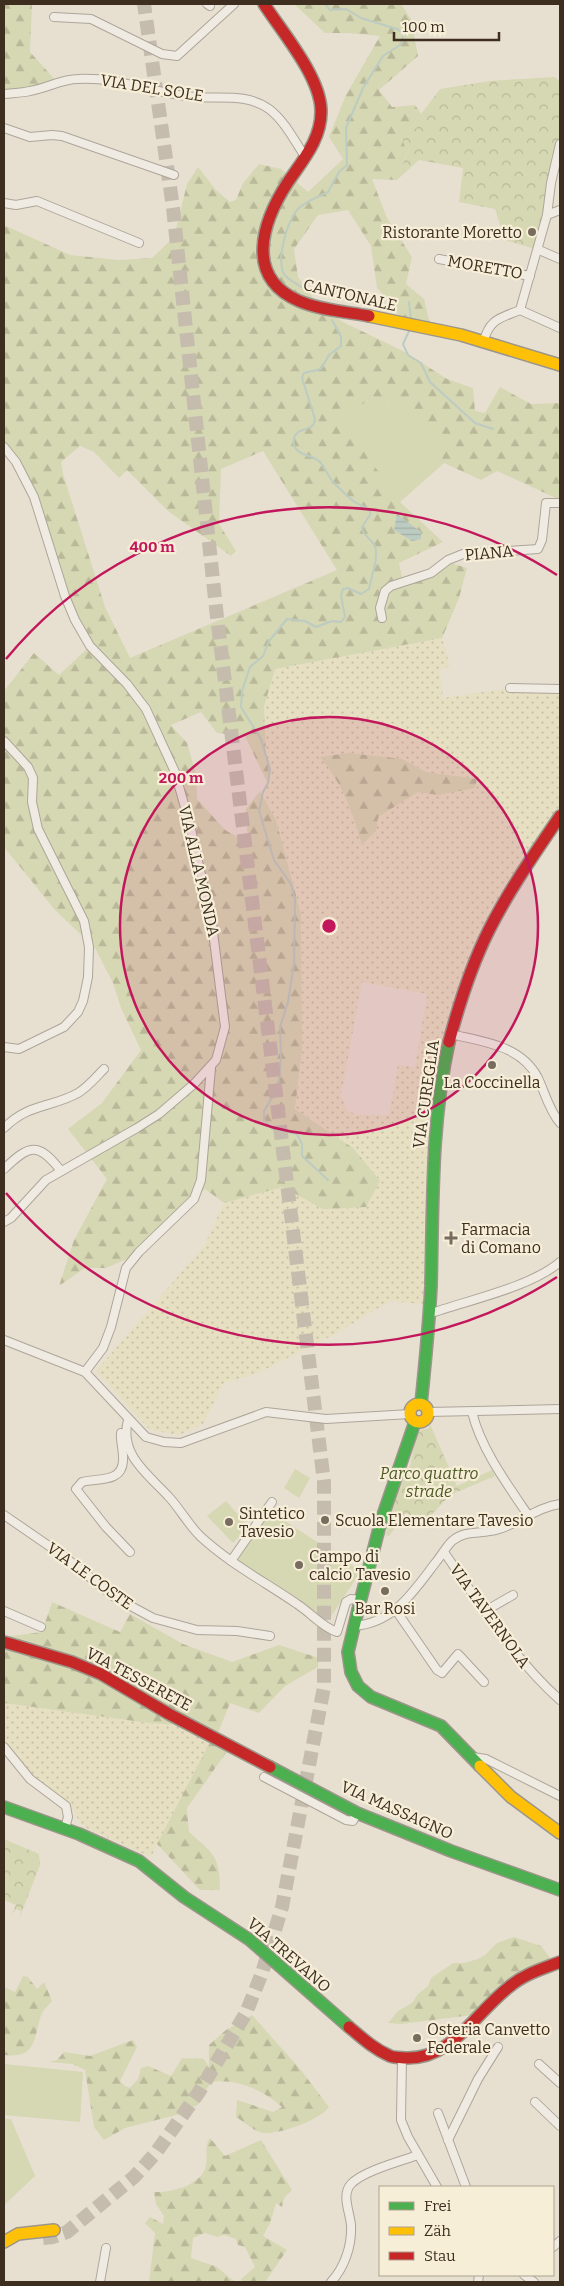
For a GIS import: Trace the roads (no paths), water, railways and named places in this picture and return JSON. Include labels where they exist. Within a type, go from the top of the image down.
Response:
[{"type":"main road","name":"CANTONALE","points":[[264,4],[304,67],[319,99],[321,110],[317,134],[306,158],[283,190],[264,239],[263,266],[274,287],[290,298],[302,302],[484,341],[560,365]]},
{"type":"main road","name":"VIA CUREGLIA","points":[[424,1408],[429,1314],[434,1139],[439,1093],[451,1034],[471,971],[491,926],[560,816]]},
{"type":"main road","points":[[413,1418],[424,1421],[424,1408],[413,1406],[413,1418],[381,1521],[360,1600],[348,1661],[353,1678],[361,1690],[375,1699],[441,1726],[510,1797],[560,1833]]},
{"type":"main road","name":"VIA TESSERETE","points":[[4,1642],[88,1668],[169,1714],[228,1744]]},
{"type":"main road","name":"VIA MASSAGNO","points":[[228,1744],[358,1813],[442,1848],[560,1890]]},
{"type":"main road","name":"VIA TREVANO","points":[[4,1807],[65,1828],[117,1849],[146,1866],[184,1897],[250,1940],[316,2000],[373,2047],[384,2054],[402,2058]]},
{"type":"main road","points":[[402,2058],[420,2057],[444,2048],[508,1987],[529,1973],[560,1962]]},
{"type":"main road","points":[[4,2242],[18,2234],[54,2230]]},
{"type":"main road","points":[[4,2250],[25,2239],[43,2238]]},
{"type":"street","points":[[54,17],[91,19],[162,54],[177,56],[234,4]]},
{"type":"street","name":"VIA DEL SOLE","points":[[4,94],[31,91],[70,80],[99,79],[125,82],[158,91],[195,97],[249,100],[268,108],[276,115],[306,158]]},
{"type":"street","points":[[4,128],[30,137],[52,134],[62,136],[174,175]]},
{"type":"street","name":"MORETTO","points":[[520,310],[539,250],[560,144]]},
{"type":"street","points":[[4,204],[16,205],[37,201],[138,243]]},
{"type":"street","points":[[547,215],[560,210]]},
{"type":"street","points":[[539,250],[560,259]]},
{"type":"street","name":"MORETTO","points":[[439,259],[530,276]]},
{"type":"street","points":[[484,341],[488,326],[520,310],[560,328]]},
{"type":"street","name":"VIA ALLA MONDA","points":[[4,447],[16,462],[34,497],[65,596],[75,620],[90,646],[127,684],[146,709],[177,779],[212,924],[224,1012],[223,1039],[211,1068],[159,1114],[46,1180],[11,1218],[4,1222]]},
{"type":"street","name":"PIANA","points":[[382,618],[380,608],[385,591],[391,586],[431,573],[448,560],[463,554],[538,549],[542,540],[546,503],[560,503]]},
{"type":"street","points":[[510,688],[560,690]]},
{"type":"street","points":[[4,741],[28,767],[33,778],[32,802],[38,829],[84,921],[89,947],[88,977],[83,1001],[78,1012],[64,1027],[19,1049],[4,1047]]},
{"type":"street","points":[[451,1034],[511,1050],[519,1055],[534,1071],[549,1106],[560,1123]]},
{"type":"street","points":[[85,1372],[103,1348],[112,1327],[126,1268],[139,1252],[194,1199],[201,1180],[211,1068]]},
{"type":"street","points":[[4,1128],[27,1110],[76,1094],[104,1069]]},
{"type":"street","points":[[4,1169],[21,1152],[38,1149],[48,1153],[61,1171]]},
{"type":"street","points":[[429,1314],[527,1281],[551,1270],[560,1262]]},
{"type":"street","points":[[4,1340],[85,1372],[146,1437],[164,1442],[180,1443],[266,1412],[326,1419],[413,1418]]},
{"type":"street","points":[[424,1408],[472,1412],[560,1408]]},
{"type":"street","points":[[472,1412],[475,1424],[501,1476],[528,1516]]},
{"type":"street","points":[[128,1420],[121,1434],[123,1462],[119,1472],[111,1478],[82,1482],[76,1489],[106,1527],[130,1552]]},
{"type":"street","points":[[128,1420],[125,1437],[139,1465],[170,1498],[195,1531],[231,1562],[313,1614],[326,1628],[337,1632],[346,1602],[351,1599],[360,1600]]},
{"type":"street","points":[[231,1562],[272,1502]]},
{"type":"street","points":[[354,1626],[374,1624],[395,1610],[414,1591],[452,1541],[462,1535],[500,1529],[547,1506],[560,1504]]},
{"type":"street","name":"VIA LE COSTE","points":[[4,1515],[62,1554],[116,1598],[153,1618],[197,1630],[237,1631],[270,1636]]},
{"type":"street","name":"VIA TAVERNOLA","points":[[444,1552],[514,1652],[538,1681],[560,1700]]},
{"type":"street","points":[[485,1611],[513,1595]]},
{"type":"street","points":[[395,1610],[437,1670],[442,1673],[458,1654],[484,1682]]},
{"type":"street","points":[[4,1611],[41,1627]]},
{"type":"street","points":[[4,1747],[39,1787],[66,1806],[68,1813],[65,1828]]},
{"type":"street","points":[[473,1757],[486,1759],[560,1796]]},
{"type":"street","points":[[264,1777],[346,1820],[353,1821],[358,1813]]},
{"type":"street","points":[[448,2140],[478,2079],[498,2046]]},
{"type":"street","points":[[402,2058],[401,2120],[418,2155],[436,2186]]},
{"type":"street","points":[[539,2064],[560,2083]]},
{"type":"street","points":[[535,2102],[560,2126]]},
{"type":"street","points":[[438,2113],[466,2186]]},
{"type":"street","points":[[331,2282],[342,2267],[349,2247],[351,2225],[346,2195],[349,2187],[355,2181],[377,2170],[418,2155]]},
{"type":"street","points":[[100,2282],[106,2248]]},
{"type":"waterway","points":[[303,288],[284,274],[281,260],[286,232],[297,210],[328,192],[339,172],[347,165],[346,128],[363,88],[383,56],[400,45],[404,34],[397,29],[361,18],[346,9],[330,10],[325,4]]},
{"type":"waterway","points":[[409,302],[411,320]]},
{"type":"waterway","points":[[328,1180],[302,1156],[302,1144],[297,1134],[272,1129],[264,1119],[264,1111],[278,1088],[281,1058],[280,1027],[288,1002],[294,964],[295,899],[291,884],[274,860],[259,811],[263,792],[268,783],[270,769],[261,739],[241,707],[242,691],[250,667],[263,656],[269,641],[287,619],[305,621],[316,627],[332,621],[341,622],[345,617],[341,595],[343,589],[348,588],[361,594],[369,589],[374,568],[375,546],[364,533],[362,527],[370,515],[370,511],[353,501],[340,489],[331,480],[317,459],[303,454],[295,448],[294,444],[296,434],[312,426],[315,419],[302,378],[304,373],[321,369],[329,355],[341,346],[341,337],[332,320]]},
{"type":"waterway","points":[[410,329],[403,344],[408,355],[421,363],[430,382],[475,423],[493,429]]},
{"type":"tunnel","points":[[43,2238],[67,2232],[134,2177],[155,2154],[199,2092],[246,2013],[262,1973],[282,1907],[324,1687],[324,1482],[217,617],[173,208],[144,4]]},
{"type":"place","name":"Ristorante Moretto","points":[[532,232]]},
{"type":"place","name":"La Coccinella","points":[[492,1065]]},
{"type":"place","name":"Farmacia di Comano","points":[[451,1238]]},
{"type":"place","name":"Scuola Elementare Tavesio","points":[[325,1520]]},
{"type":"place","name":"Sintetico Tavesio","points":[[229,1522]]},
{"type":"place","name":"Campo di calcio Tavesio","points":[[299,1565]]},
{"type":"place","name":"Bar Rosi","points":[[385,1591]]},
{"type":"place","name":"Osteria Canvetto Federale","points":[[417,2038]]},
{"type":"park label","name":"Parco quattro strade","points":[[429,1482]]}]
